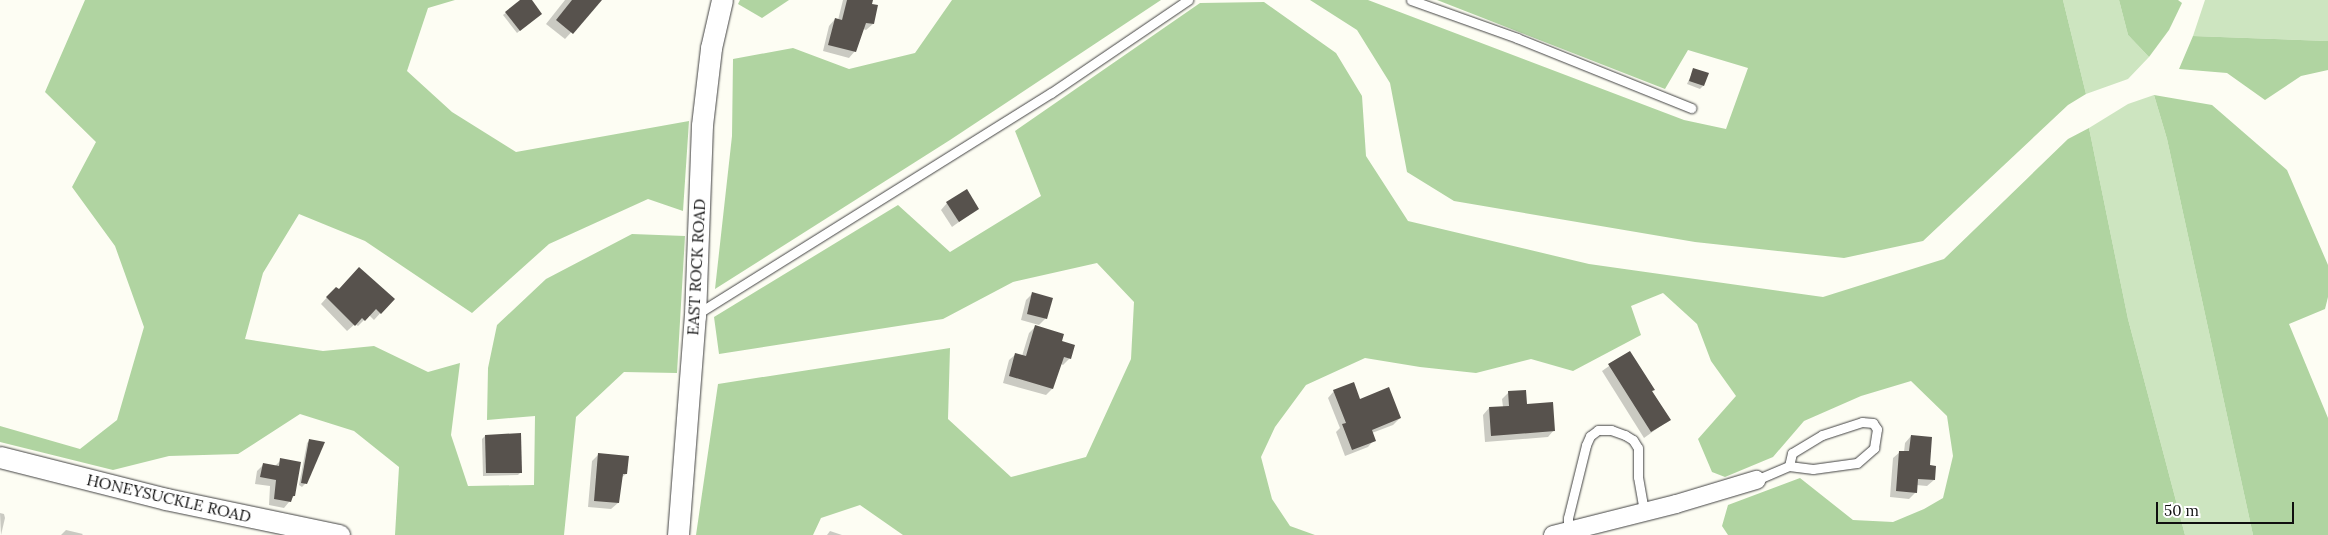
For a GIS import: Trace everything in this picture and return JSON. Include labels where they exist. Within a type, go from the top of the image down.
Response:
[{"type":"street","name":"EAST ROCK ROAD","points":[[678,535],[695,316],[702,125],[711,48],[722,0]]},
{"type":"street","name":"HONEYSUCKLE ROAD","points":[[0,457],[166,499],[339,535]]},
{"type":"street","points":[[1560,533],[1644,512],[1756,480]]},
{"type":"lane","points":[[695,316],[1051,93],[1188,0]]},
{"type":"lane","points":[[1411,0],[1516,38],[1691,108]]},
{"type":"lane","points":[[1756,480],[1789,466],[1813,469],[1857,463],[1874,448],[1877,429],[1873,423],[1862,422],[1822,435],[1792,453],[1789,466]]},
{"type":"lane","points":[[1560,533],[1568,518],[1586,445],[1590,436],[1598,430],[1611,430],[1625,435],[1633,440],[1638,448],[1638,476],[1644,512]]},
{"type":"green space","points":[[85,0],[455,0],[428,8],[407,71],[452,112],[516,152],[689,121],[683,211],[648,199],[549,244],[472,313],[365,241],[299,214],[263,273],[245,339],[323,351],[374,346],[428,372],[460,363],[451,435],[468,486],[534,485],[535,416],[487,420],[488,368],[497,325],[546,279],[632,234],[685,236],[677,373],[624,372],[576,417],[564,535],[395,535],[399,467],[354,431],[300,414],[238,454],[169,456],[113,470],[0,442],[0,426],[80,449],[117,420],[144,327],[115,246],[72,187],[96,142],[45,92]]},
{"type":"green space","points":[[740,0],[789,0],[762,18],[738,4]]},
{"type":"green space","points":[[952,0],[1161,0],[950,140],[715,289],[732,136],[733,59],[793,48],[849,69],[915,53]]},
{"type":"green space","points":[[1310,0],[1368,0],[1684,120],[1726,129],[1748,68],[1688,50],[1665,89],[1437,0],[2063,0],[2086,94],[2068,105],[1923,241],[1844,258],[1695,242],[1454,201],[1407,172],[1390,83],[1357,30]]},
{"type":"green space","points":[[2063,0],[2119,0],[2128,35],[2149,57],[2128,79],[2086,94]]},
{"type":"green space","points":[[2119,0],[2178,0],[2182,3],[2169,30],[2149,57],[2128,35]]},
{"type":"green space","points":[[2205,0],[2328,0],[2328,41],[2193,36]]},
{"type":"green space","points":[[1264,2],[1336,53],[1362,96],[1366,156],[1408,221],[1589,264],[1823,297],[1944,259],[2068,139],[2089,128],[2128,319],[2185,535],[1728,535],[1722,526],[1728,505],[1800,478],[1853,520],[1893,522],[1924,509],[1943,498],[1953,456],[1947,416],[1911,381],[1861,396],[1804,421],[1773,457],[1725,477],[1712,472],[1698,439],[1736,396],[1711,361],[1697,324],[1663,293],[1631,306],[1641,335],[1573,371],[1531,359],[1476,373],[1420,367],[1365,358],[1306,385],[1275,427],[1261,457],[1272,499],[1290,526],[1315,535],[903,535],[860,505],[821,518],[813,535],[696,535],[718,384],[950,348],[948,419],[1011,477],[1086,457],[1131,359],[1134,302],[1097,263],[1013,282],[943,319],[719,354],[714,317],[898,205],[950,252],[1041,196],[1015,131],[1200,3]]},
{"type":"green space","points":[[2193,36],[2328,41],[2328,70],[2301,76],[2265,100],[2227,73],[2179,69]]},
{"type":"green space","points":[[2154,95],[2167,139],[2253,535],[2185,535],[2128,319],[2089,128],[2128,104]]},
{"type":"green space","points":[[2154,95],[2212,105],[2287,170],[2328,265],[2328,297],[2325,309],[2289,324],[2328,418],[2328,535],[2253,535],[2167,139]]},
{"type":"building","points":[[520,0],[532,0],[542,14],[520,31],[505,12]]},
{"type":"building","points":[[572,0],[602,0],[573,34],[556,20]]},
{"type":"building","points":[[847,0],[873,0],[872,4],[878,5],[874,24],[866,23],[856,52],[828,45],[835,18],[842,20]]},
{"type":"building","points":[[1693,68],[1709,73],[1704,86],[1689,81]]},
{"type":"building","points":[[967,189],[979,209],[959,222],[946,202]]},
{"type":"building","points":[[359,267],[395,299],[381,314],[376,309],[365,321],[362,318],[355,326],[326,297],[336,287],[339,289]]},
{"type":"building","points":[[1032,292],[1053,298],[1047,319],[1027,314]]},
{"type":"building","points":[[1035,325],[1064,334],[1062,341],[1075,345],[1071,359],[1064,357],[1053,389],[1009,376],[1015,353],[1026,356]]},
{"type":"building","points":[[1630,351],[1655,390],[1652,391],[1671,420],[1651,432],[1608,364]]},
{"type":"building","points":[[1354,382],[1360,399],[1389,387],[1401,418],[1372,430],[1376,441],[1352,450],[1342,424],[1346,423],[1333,390]]},
{"type":"building","points":[[1526,390],[1527,404],[1553,402],[1555,431],[1491,436],[1489,407],[1509,406],[1508,391]]},
{"type":"building","points":[[521,433],[522,473],[486,473],[485,435]]},
{"type":"building","points":[[1911,435],[1932,437],[1930,465],[1936,466],[1935,480],[1918,479],[1917,493],[1896,491],[1899,451],[1909,451]]},
{"type":"building","points":[[309,439],[325,442],[307,484],[301,483]]},
{"type":"building","points":[[598,453],[629,456],[627,474],[623,474],[619,503],[594,501]]},
{"type":"building","points":[[280,458],[301,462],[295,496],[293,496],[291,502],[274,499],[276,480],[260,477],[263,463],[279,466]]}]
